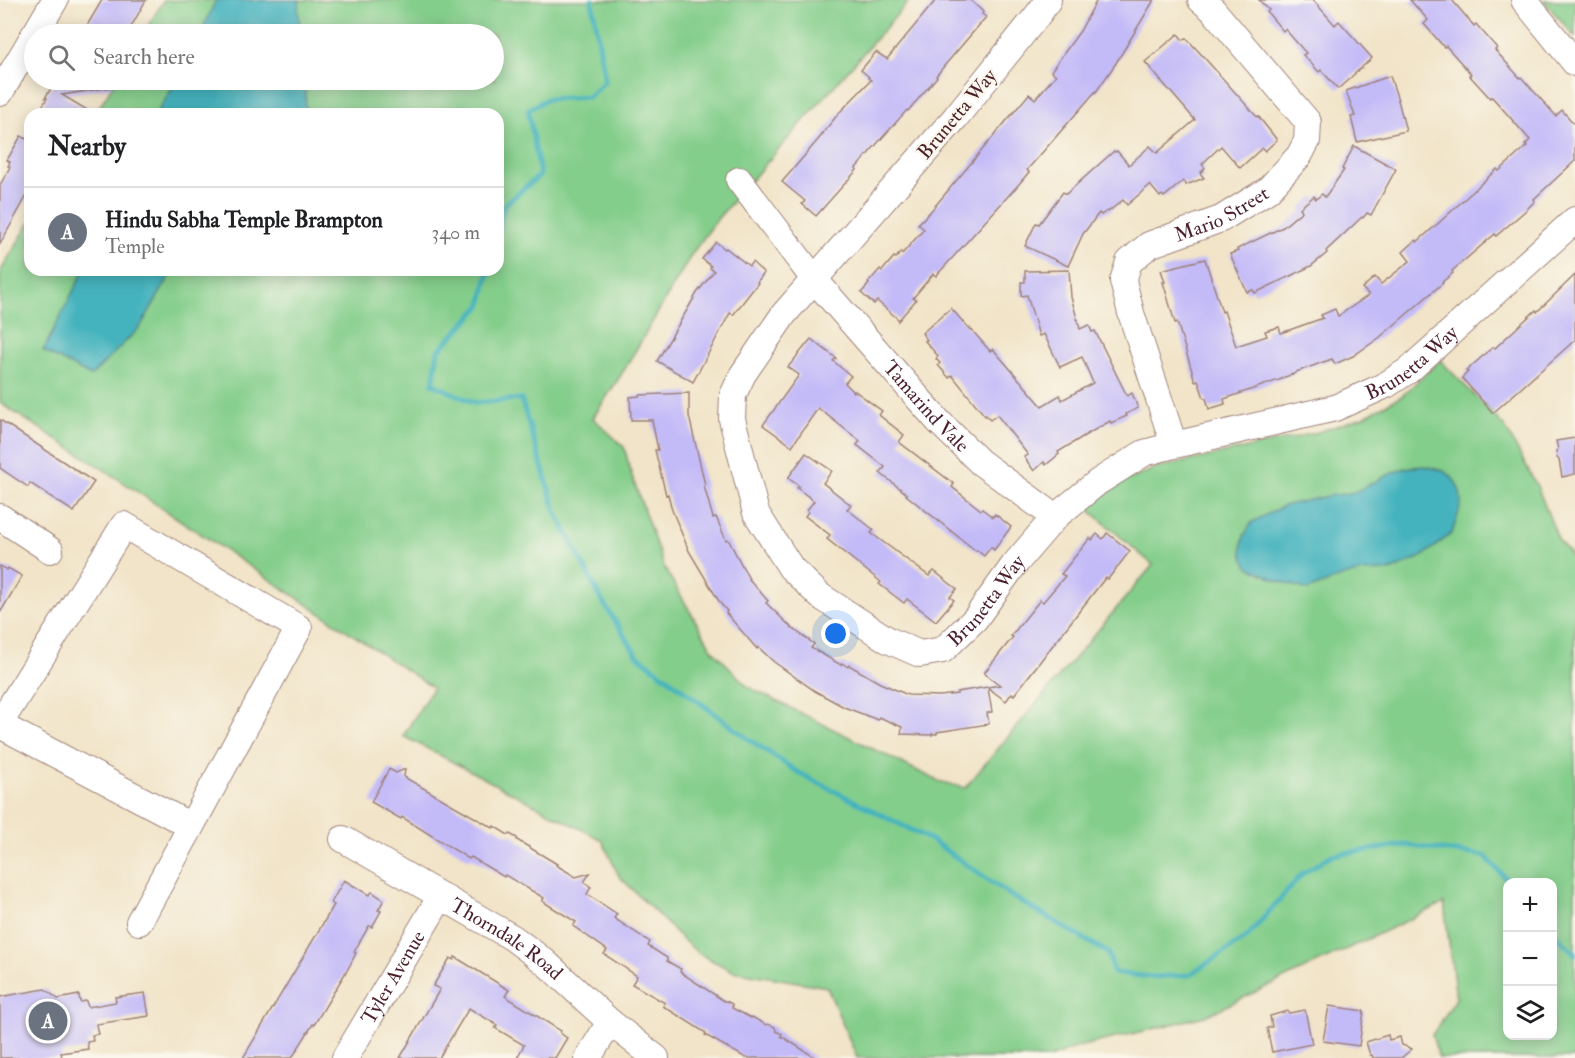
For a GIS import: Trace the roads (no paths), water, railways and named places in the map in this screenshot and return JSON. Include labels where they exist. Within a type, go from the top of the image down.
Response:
[{"type":"street","points":[[41,24],[55,0]]},
{"type":"street","name":"Brunetta Way","points":[[1048,0],[955,118],[784,314],[742,374],[733,395],[732,419],[756,513],[791,568],[820,597],[888,640],[920,654],[942,650],[975,619],[1014,565],[1055,517],[1098,482],[1144,453],[1335,408],[1386,385],[1409,370],[1575,220]]},
{"type":"street","name":"Mario Street","points":[[1174,445],[1131,314],[1123,281],[1129,262],[1149,245],[1221,219],[1268,190],[1299,156],[1307,141],[1308,122],[1213,10],[1201,0]]},
{"type":"street","points":[[1524,0],[1575,63]]},
{"type":"street","points":[[0,93],[24,53]]},
{"type":"street","name":"Tamarind Vale","points":[[739,180],[814,279],[939,422],[980,462],[1055,517]]},
{"type":"street","points":[[0,517],[50,550]]},
{"type":"street","points":[[139,922],[299,628],[124,525],[0,724],[191,826]]},
{"type":"street","name":"Thorndale Road","points":[[343,838],[513,938],[545,962],[610,1022],[656,1058]]},
{"type":"street","name":"Tyler Avenue","points":[[345,1058],[441,896]]},
{"type":"street","points":[[588,1058],[610,1022]]},
{"type":"water","points":[[216,0],[300,0],[298,10],[300,24],[205,24]]},
{"type":"water","points":[[171,90],[305,90],[306,108],[160,108]]},
{"type":"water","points":[[81,276],[169,276],[140,327],[91,376],[43,351]]},
{"type":"water","points":[[1423,466],[1442,470],[1450,475],[1460,492],[1461,502],[1452,533],[1423,556],[1390,571],[1363,572],[1344,576],[1308,590],[1276,580],[1249,567],[1244,560],[1242,544],[1252,522],[1283,506],[1355,492],[1405,468]]},
{"type":"waterway","points":[[504,205],[540,175],[528,110],[547,99],[588,97],[605,81],[592,0]]},
{"type":"waterway","points":[[488,276],[481,306],[438,351],[433,384],[475,403],[521,399],[556,512],[602,601],[637,655],[747,738],[799,773],[931,840],[1013,897],[1108,953],[1114,973],[1152,977],[1189,975],[1246,938],[1303,873],[1332,855],[1405,845],[1485,856],[1505,878]]},
{"type":"waterway","points":[[1554,932],[1575,954]]},
{"type":"place","name":"Hindu Sabha Temple Brampton","points":[[48,1021]]}]
